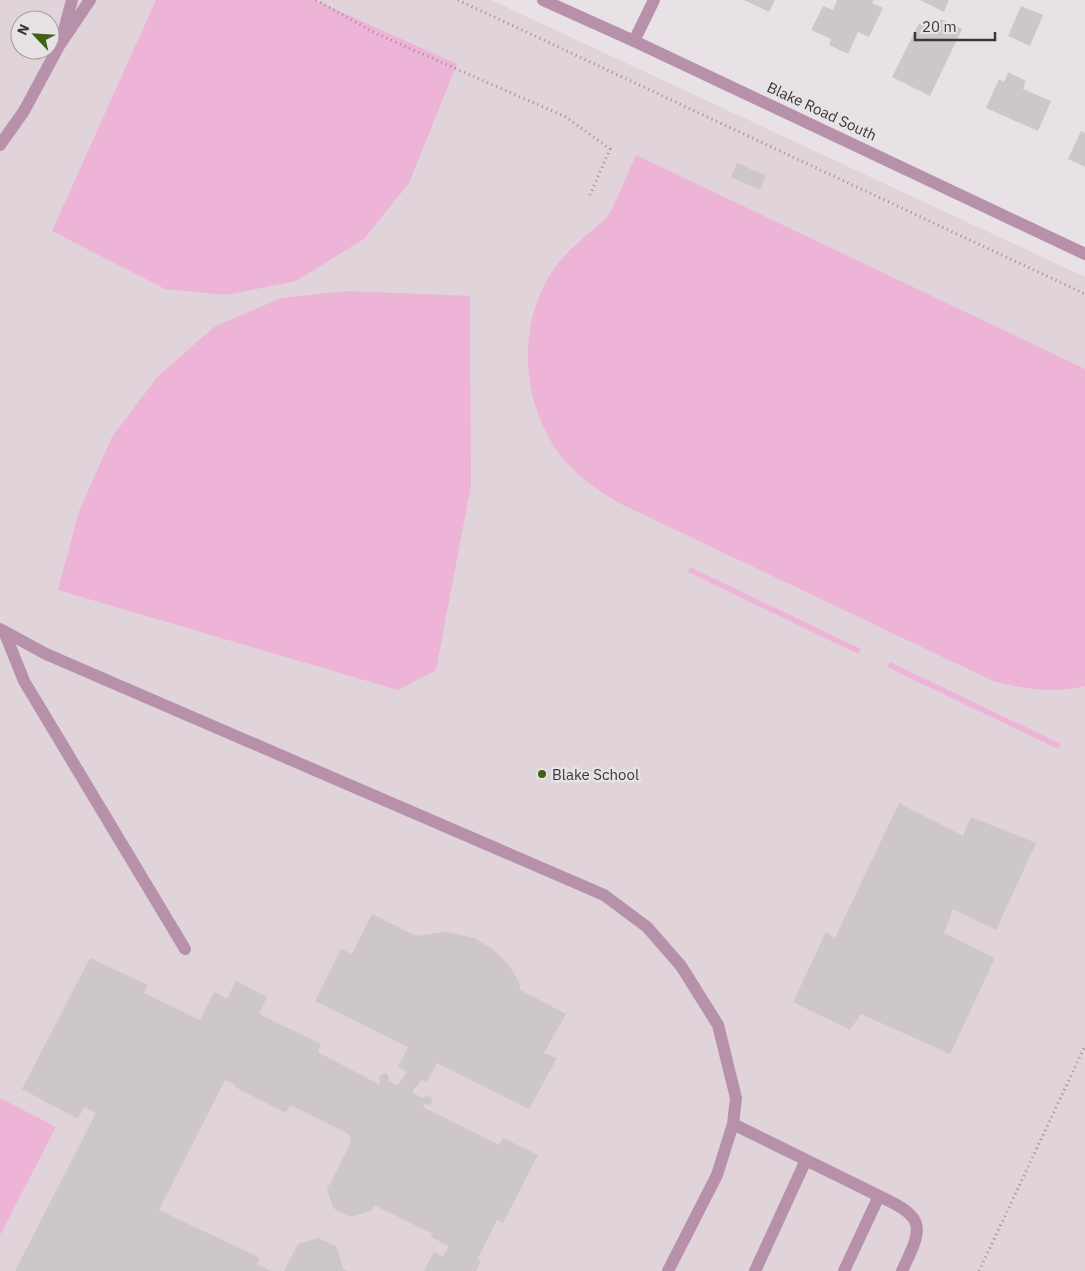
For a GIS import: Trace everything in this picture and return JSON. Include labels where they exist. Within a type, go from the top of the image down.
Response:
[{"type":"street","points":[[60,42],[72,0]]},
{"type":"street","points":[[60,45],[90,0]]},
{"type":"street","name":"Blake Road South","points":[[543,0],[1085,254]]},
{"type":"street","points":[[634,41],[654,0]]},
{"type":"street","points":[[0,145],[24,112],[52,60]]},
{"type":"street","points":[[2,630],[24,681],[185,949]]},
{"type":"street","points":[[2,630],[46,654],[604,895],[647,927],[680,966],[718,1025],[736,1098],[732,1124],[717,1175],[668,1271]]},
{"type":"street","points":[[732,1124],[902,1206],[913,1216],[918,1228],[916,1241],[902,1271]]},
{"type":"street","points":[[755,1271],[806,1160]]},
{"type":"street","points":[[844,1271],[879,1196]]},
{"type":"path","points":[[316,0],[377,34],[566,117],[610,149],[590,195]]},
{"type":"path","points":[[458,0],[1085,294]]},
{"type":"path","points":[[979,1271],[1085,1046]]},
{"type":"shaded area","name":"Blake School","points":[[0,0],[491,0],[1085,277],[1085,1271],[0,1271]]},
{"type":"shaded area","points":[[156,0],[315,0],[457,64],[409,183],[364,239],[296,281],[226,295],[165,289],[52,231]]},
{"type":"shaded area","points":[[636,155],[1085,369],[1085,686],[1062,690],[1039,690],[993,681],[619,503],[590,484],[565,461],[551,440],[540,418],[532,394],[528,369],[528,344],[532,319],[540,295],[551,273],[570,251],[609,214]]},
{"type":"shaded area","points":[[346,291],[470,296],[471,485],[436,670],[398,690],[58,590],[79,511],[112,437],[158,376],[214,327],[281,298]]},
{"type":"shaded area","points":[[690,567],[861,649],[858,654],[688,572]]},
{"type":"shaded area","points":[[890,662],[1061,744],[1058,749],[887,667]]},
{"type":"shaded area","points":[[0,1098],[56,1127],[0,1235]]},
{"type":"building","points":[[744,0],[775,0],[769,12]]},
{"type":"building","points":[[837,0],[874,0],[872,3],[883,8],[869,37],[858,32],[848,54],[829,45],[831,39],[811,30],[823,6],[833,10]]},
{"type":"building","points":[[920,0],[949,0],[944,12]]},
{"type":"building","points":[[1021,6],[1043,15],[1030,46],[1008,36]]},
{"type":"building","points":[[941,19],[962,29],[930,96],[892,77],[919,23],[936,31]]},
{"type":"building","points":[[1008,72],[1026,81],[1023,89],[1051,101],[1038,131],[986,108],[999,79],[1004,82]]},
{"type":"building","points":[[1081,131],[1085,133],[1085,167],[1068,159]]},
{"type":"building","points":[[737,163],[766,176],[760,190],[731,177]]},
{"type":"building","points":[[899,803],[963,836],[971,817],[1036,843],[996,930],[953,909],[944,933],[995,958],[950,1054],[861,1014],[850,1030],[793,1002],[826,932],[835,938]]},
{"type":"building","points":[[372,914],[416,936],[446,932],[474,938],[494,950],[508,964],[519,982],[520,990],[566,1014],[544,1053],[557,1058],[529,1109],[437,1063],[427,1082],[422,1080],[414,1089],[413,1093],[423,1098],[427,1095],[432,1098],[431,1105],[424,1104],[423,1107],[499,1145],[503,1138],[538,1155],[503,1223],[497,1220],[477,1260],[481,1261],[476,1271],[424,1271],[434,1252],[443,1257],[449,1246],[431,1237],[433,1234],[374,1205],[371,1211],[351,1217],[333,1208],[327,1189],[351,1142],[349,1134],[290,1105],[286,1113],[225,1080],[159,1210],[260,1258],[257,1264],[271,1271],[15,1271],[96,1113],[84,1107],[78,1119],[22,1089],[90,958],[148,985],[144,993],[200,1020],[214,992],[227,999],[236,981],[267,997],[259,1014],[321,1044],[318,1052],[380,1085],[379,1076],[385,1073],[388,1075],[389,1081],[398,1085],[407,1072],[398,1067],[408,1047],[315,1001],[341,949],[352,954]]},
{"type":"building","points":[[318,1238],[337,1247],[343,1269],[348,1271],[284,1271],[298,1244]]},
{"type":"place","name":"Blake School","points":[[542,774]]}]
